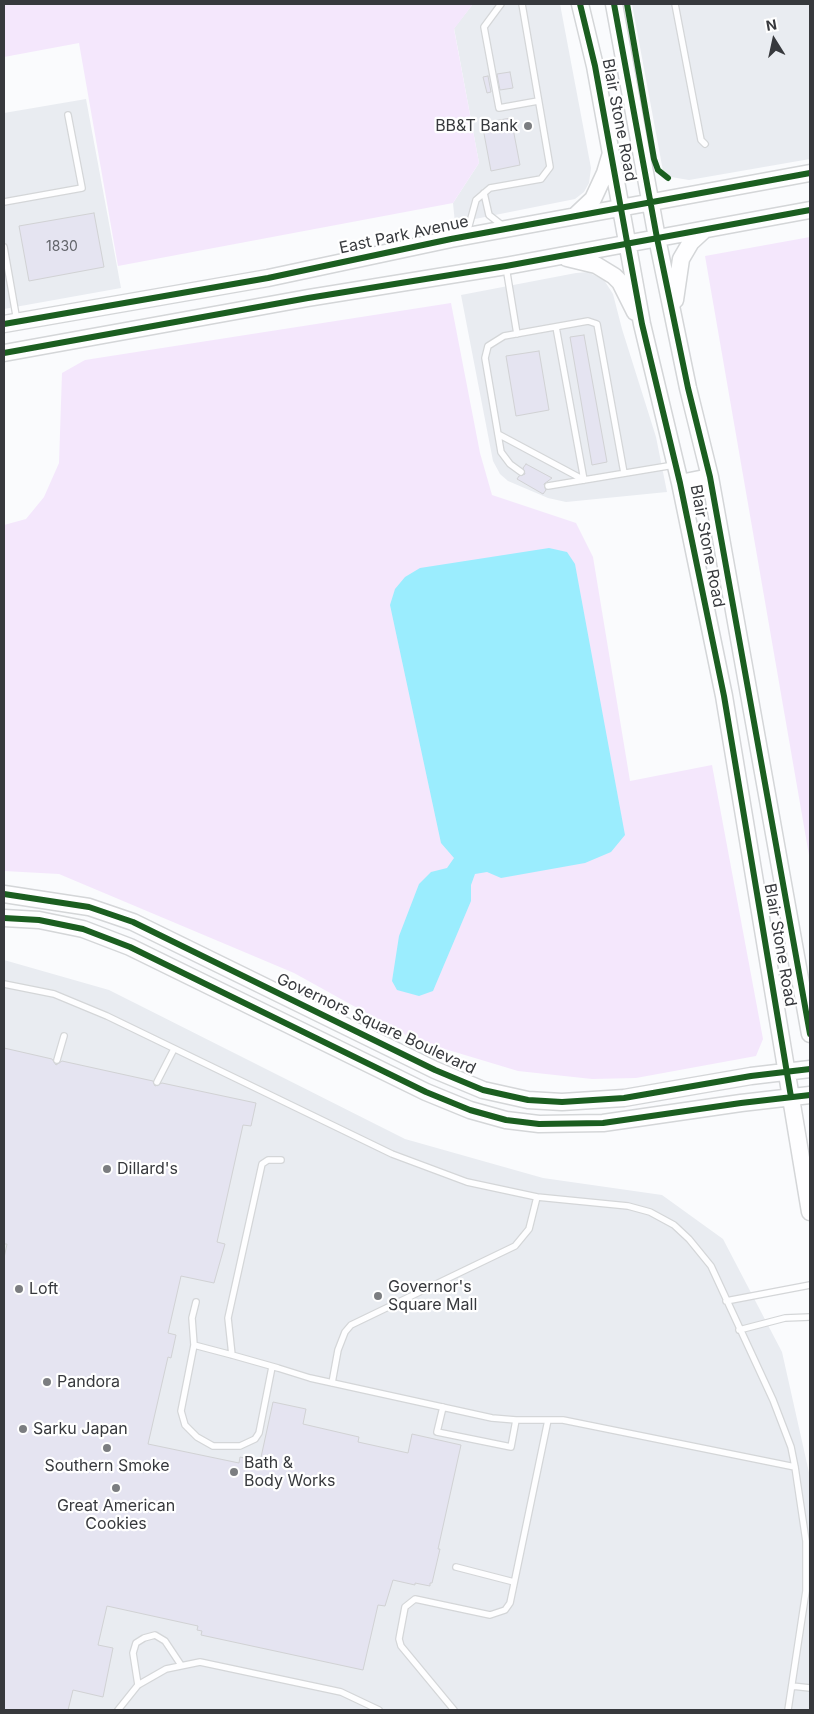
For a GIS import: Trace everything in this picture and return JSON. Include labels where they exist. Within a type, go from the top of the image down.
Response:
[{"type":"main road","name":"Blair Stone Road","points":[[580,4],[595,66],[643,326],[680,482],[724,696],[810,1212]]},
{"type":"main road","name":"Blair Stone Road","points":[[614,4],[657,238],[710,477],[810,1034]]},
{"type":"main road","points":[[576,216],[593,199],[605,173],[611,151]]},
{"type":"main road","name":"East Park Avenue","points":[[10,323],[268,278],[466,236],[810,173]]},
{"type":"main road","points":[[4,353],[308,298],[506,266],[810,210]]},
{"type":"main road","points":[[674,318],[681,259],[691,242],[704,230]]},
{"type":"main road","points":[[557,256],[596,264],[614,276],[620,282],[643,326]]},
{"type":"main road","points":[[680,482],[710,477]]},
{"type":"main road","name":"Governors Square Boulevard","points":[[4,894],[89,906],[133,922],[456,1079],[483,1090],[528,1100],[562,1102],[624,1098],[810,1069]]},
{"type":"main road","points":[[4,918],[39,920],[83,929],[130,947],[445,1100],[470,1110],[506,1120],[572,1125],[623,1121],[810,1095]]},
{"type":"main road","points":[[445,1100],[456,1079]]},
{"type":"lane","points":[[502,4],[484,27],[500,108],[538,101]]},
{"type":"lane","points":[[466,236],[476,200],[490,188],[541,179],[546,175],[550,167],[522,4]]},
{"type":"lane","points":[[676,4],[701,140],[705,144]]},
{"type":"lane","points":[[4,202],[82,188],[68,116]]},
{"type":"lane","points":[[484,194],[489,215],[507,229]]},
{"type":"lane","points":[[4,247],[10,323]]},
{"type":"lane","points":[[506,266],[518,334]]},
{"type":"lane","points":[[521,472],[510,464],[501,452],[485,358],[488,346],[504,336],[588,321],[597,324],[624,473]]},
{"type":"lane","points":[[556,327],[584,480]]},
{"type":"lane","points":[[498,434],[584,480]]},
{"type":"lane","points":[[548,486],[676,464]]},
{"type":"lane","points":[[4,984],[54,994],[174,1049],[392,1154],[467,1182],[537,1197],[628,1206],[650,1212],[674,1226],[689,1239],[711,1266],[773,1400],[791,1447],[795,1466],[806,1541],[806,1591],[788,1710]]},
{"type":"lane","points":[[56,1060],[64,1036]]},
{"type":"lane","points":[[157,1082],[174,1049]]},
{"type":"lane","points":[[232,1355],[228,1318],[262,1164],[268,1160],[281,1160]]},
{"type":"lane","points":[[332,1383],[340,1345],[345,1332],[351,1325],[515,1246],[530,1229],[537,1197]]},
{"type":"lane","points":[[726,1301],[810,1286]]},
{"type":"lane","points":[[196,1302],[192,1318],[194,1345],[181,1411],[185,1425],[197,1437],[214,1446],[240,1446],[255,1439],[259,1433],[272,1366]]},
{"type":"lane","points":[[740,1330],[785,1318],[810,1317]]},
{"type":"lane","points":[[194,1345],[332,1383],[443,1407],[516,1420],[577,1422],[795,1466]]},
{"type":"lane","points":[[443,1407],[438,1432],[511,1448],[516,1420]]},
{"type":"lane","points":[[454,1710],[401,1646],[399,1639],[405,1607],[411,1600],[421,1599],[496,1615],[505,1610],[510,1603],[548,1420]]},
{"type":"lane","points":[[456,1567],[514,1582]]},
{"type":"lane","points":[[138,1684],[133,1653],[136,1643],[144,1638],[155,1635],[165,1641],[181,1665]]},
{"type":"lane","points":[[117,1710],[138,1684],[181,1665],[200,1662],[327,1688],[361,1700],[379,1710]]},
{"type":"lane","points":[[792,1686],[810,1688]]},
{"type":"shaded area","points":[[4,4],[473,4],[454,29],[479,163],[453,203],[118,266],[79,43],[4,57]]},
{"type":"shaded area","name":"BB&T Bank","points":[[473,4],[560,4],[591,168],[589,183],[584,192],[575,199],[455,223],[453,203],[479,163],[454,28]]},
{"type":"shaded area","points":[[632,4],[810,4],[810,159],[689,180],[671,177],[663,171]]},
{"type":"shaded area","points":[[86,99],[121,288],[4,309],[4,113]]},
{"type":"shaded area","points":[[810,237],[810,861],[705,256]]},
{"type":"shaded area","points":[[588,272],[604,280],[613,294],[656,437],[667,492],[566,502],[548,498],[508,481],[500,474],[493,461],[461,295]]},
{"type":"shaded area","points":[[451,303],[480,453],[492,495],[576,523],[593,557],[630,781],[712,765],[763,1039],[756,1056],[636,1078],[592,1079],[518,1071],[415,1040],[294,973],[59,874],[4,871],[4,525],[26,519],[44,497],[59,463],[62,373],[85,360]]},
{"type":"shaded area","name":"Governor's Square Mall","points":[[4,960],[109,990],[405,1139],[543,1178],[662,1195],[723,1239],[782,1352],[810,1477],[810,1710],[4,1710]]},
{"type":"water","points":[[549,548],[567,552],[575,564],[625,835],[611,852],[585,863],[501,878],[487,872],[475,874],[471,885],[471,901],[433,991],[419,996],[397,990],[392,981],[399,936],[419,884],[431,872],[447,868],[454,858],[441,843],[390,605],[395,589],[405,577],[420,568]]},
{"type":"building","points":[[510,72],[513,88],[500,90],[497,74]]},
{"type":"building","points":[[488,76],[491,92],[487,93],[483,77]]},
{"type":"building","points":[[511,118],[520,165],[491,171],[482,123]]},
{"type":"building","points":[[94,213],[104,267],[29,281],[19,226]]},
{"type":"building","points":[[584,335],[607,462],[592,465],[570,337]]},
{"type":"building","points":[[539,351],[549,410],[516,416],[506,356]]},
{"type":"building","points":[[526,464],[552,478],[544,484],[546,490],[543,494],[517,479],[525,474],[523,468]]},
{"type":"building","points":[[4,1048],[52,1059],[56,1065],[62,1061],[153,1081],[155,1086],[162,1083],[256,1103],[251,1126],[243,1125],[217,1242],[225,1244],[214,1283],[181,1276],[168,1333],[176,1335],[171,1358],[168,1357],[148,1444],[239,1463],[240,1457],[260,1462],[273,1402],[306,1409],[303,1424],[359,1437],[358,1442],[408,1453],[412,1434],[461,1445],[432,1583],[430,1583],[430,1586],[415,1583],[415,1585],[393,1580],[385,1606],[378,1605],[363,1670],[201,1635],[202,1631],[197,1630],[198,1626],[107,1606],[98,1645],[113,1648],[103,1697],[73,1690],[68,1710],[4,1710],[4,1258],[7,1244],[4,1244]]},
{"type":"cycle path","points":[[580,4],[595,66],[642,324],[680,483],[724,696],[791,1097]]},
{"type":"cycle path","points":[[614,4],[657,238],[688,388],[710,477],[810,1034]]},
{"type":"cycle path","points":[[627,4],[654,159],[658,170],[668,178]]},
{"type":"cycle path","points":[[4,324],[268,278],[451,239],[810,173]]},
{"type":"cycle path","points":[[4,353],[308,298],[506,266],[810,210]]},
{"type":"cycle path","points":[[4,894],[89,907],[133,922],[435,1070],[483,1090],[528,1100],[562,1102],[624,1098],[751,1076],[810,1069]]},
{"type":"cycle path","points":[[4,918],[39,920],[83,929],[130,947],[426,1092],[470,1110],[506,1120],[539,1124],[603,1123],[810,1095]]},
{"type":"place","name":"BB&T Bank","points":[[528,126]]},
{"type":"place","name":"Dillard's","points":[[107,1169]]},
{"type":"place","name":"Loft","points":[[19,1289]]},
{"type":"place","name":"Governor's Square Mall","points":[[378,1296]]},
{"type":"place","name":"Pandora","points":[[47,1382]]},
{"type":"place","name":"Sarku Japan","points":[[23,1429]]},
{"type":"place","name":"Southern Smoke","points":[[107,1448]]},
{"type":"place","name":"Bath & Body Works","points":[[234,1472]]},
{"type":"place","name":"Great American Cookies","points":[[116,1488]]}]
